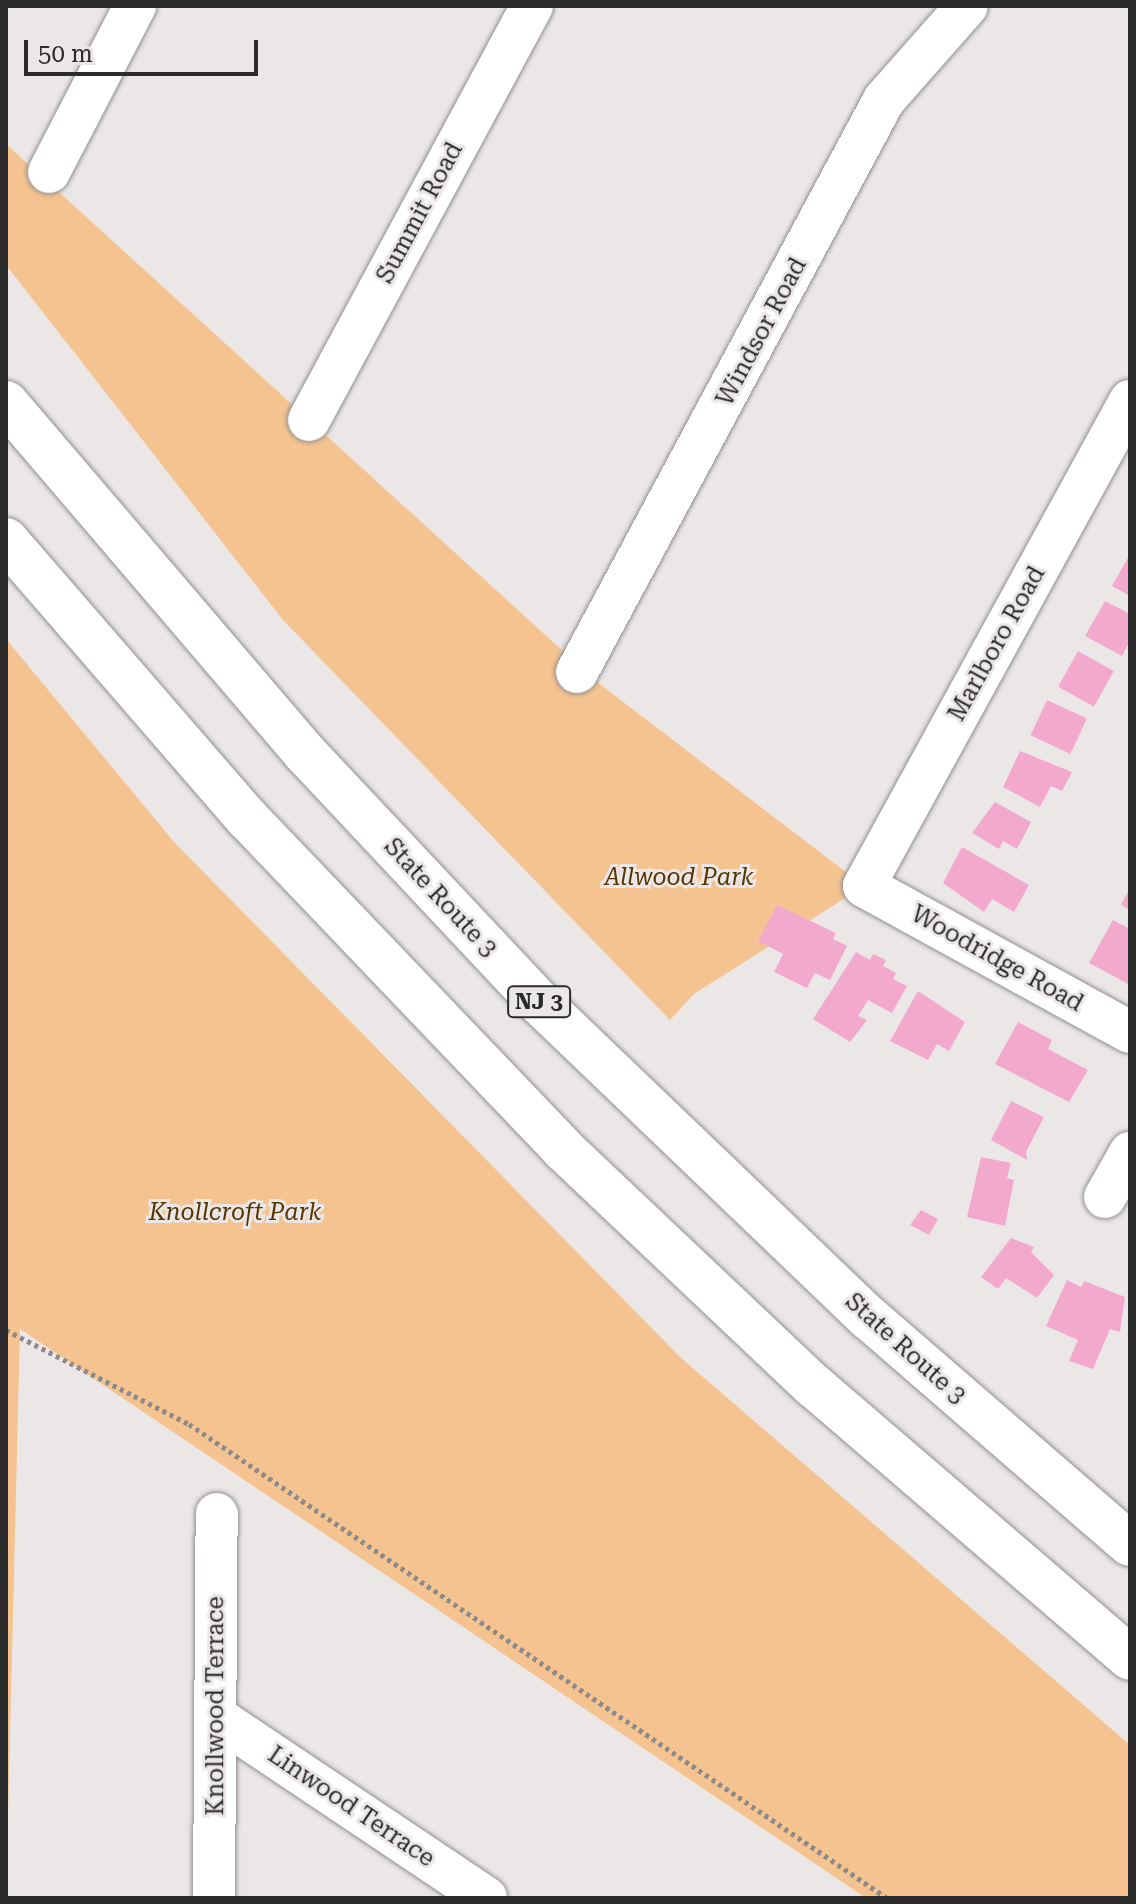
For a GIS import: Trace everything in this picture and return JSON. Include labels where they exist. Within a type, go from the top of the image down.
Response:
[{"type":"highway","name":"State Route 3","points":[[6,403],[286,732],[540,1003],[859,1308],[1130,1544]]},
{"type":"highway","points":[[6,540],[256,828],[522,1108],[825,1395],[1130,1658]]},
{"type":"street","points":[[49,172],[135,6]]},
{"type":"street","name":"Summit Road","points":[[309,420],[532,6]]},
{"type":"street","name":"Windsor Road","points":[[577,672],[884,100],[967,6]]},
{"type":"street","name":"Marlboro Road","points":[[864,886],[1130,401]]},
{"type":"street","name":"Woodridge Road","points":[[864,886],[1130,1032]]},
{"type":"street","points":[[1105,1197],[1130,1153]]},
{"type":"street","name":"Knollwood Terrace","points":[[214,1898],[217,1514]]},
{"type":"street","name":"Linwood Terrace","points":[[216,1717],[486,1898]]},
{"type":"path","points":[[6,1330],[189,1424],[887,1898]]},
{"type":"green space","name":"Allwood Park","points":[[6,144],[597,682],[864,886],[694,994],[670,1020],[283,620],[6,265]]},
{"type":"green space","name":"Knollcroft Park","points":[[6,639],[174,842],[681,1358],[1130,1745],[1130,1898],[866,1898],[20,1329],[6,1898]]},
{"type":"building","points":[[1130,554],[1130,596],[1112,586]]},
{"type":"building","points":[[1105,601],[1130,614],[1130,641],[1122,656],[1085,636]]},
{"type":"building","points":[[1078,651],[1114,671],[1094,707],[1058,687]]},
{"type":"building","points":[[1047,700],[1087,719],[1070,754],[1031,735]]},
{"type":"building","points":[[1020,751],[1072,772],[1062,791],[1051,786],[1040,807],[1003,787]]},
{"type":"building","points":[[995,802],[1031,822],[1017,849],[1003,841],[999,849],[972,833]]},
{"type":"building","points":[[962,847],[1029,885],[1014,912],[992,899],[984,912],[943,883]]},
{"type":"building","points":[[1130,888],[1130,910],[1121,905]]},
{"type":"building","points":[[777,905],[836,933],[833,939],[847,946],[830,980],[815,973],[807,988],[774,972],[783,954],[758,941]]},
{"type":"building","points":[[1113,920],[1130,929],[1130,985],[1089,963]]},
{"type":"building","points":[[856,952],[870,960],[873,954],[886,960],[883,966],[896,973],[893,979],[907,986],[892,1013],[868,1000],[858,1016],[867,1020],[850,1042],[813,1019]]},
{"type":"building","points":[[918,991],[965,1022],[949,1051],[937,1044],[928,1060],[890,1041]]},
{"type":"building","points":[[1018,1022],[1052,1040],[1048,1049],[1088,1070],[1069,1102],[995,1064]]},
{"type":"building","points":[[1011,1101],[1044,1117],[1026,1152],[1027,1160],[991,1140]]},
{"type":"building","points":[[981,1157],[1011,1163],[1007,1178],[1014,1180],[1005,1226],[967,1217]]},
{"type":"building","points":[[921,1210],[938,1219],[929,1235],[910,1225]]},
{"type":"building","points":[[1011,1238],[1034,1247],[1031,1252],[1054,1275],[1037,1298],[1006,1278],[998,1289],[981,1277]]},
{"type":"building","points":[[1067,1280],[1081,1287],[1084,1281],[1125,1297],[1120,1332],[1110,1329],[1093,1369],[1069,1361],[1078,1340],[1046,1326]]}]
